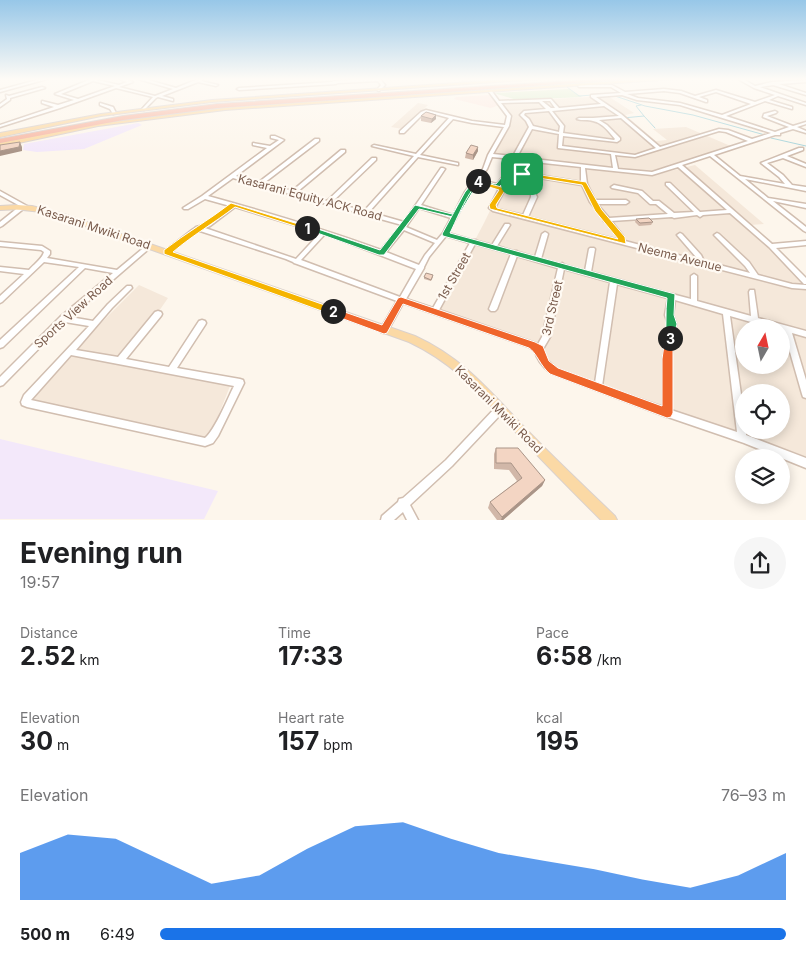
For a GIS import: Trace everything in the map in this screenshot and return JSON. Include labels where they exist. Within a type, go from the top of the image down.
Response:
[{"type":"highway","points":[[0,140],[126,115],[216,103]]},
{"type":"highway","points":[[0,140],[123,118],[217,106],[260,103]]},
{"type":"main road","points":[[0,140],[114,113],[187,103]]},
{"type":"main road","points":[[0,140],[200,111],[312,103]]},
{"type":"main road","name":"Kasarani Mwiki Road","points":[[0,208],[24,206],[53,211],[101,231],[122,236],[434,349],[469,377],[572,484],[611,520]]},
{"type":"street","points":[[47,103],[59,107]]},
{"type":"street","points":[[0,126],[70,103]]},
{"type":"street","points":[[144,109],[150,103]]},
{"type":"street","points":[[384,330],[421,268],[445,234],[485,169],[490,155],[507,126],[510,118],[499,103]]},
{"type":"street","points":[[542,103],[550,110],[562,126],[560,133],[561,148],[635,156],[719,130],[727,131],[753,141]]},
{"type":"street","points":[[554,103],[558,109]]},
{"type":"street","points":[[675,103],[747,123],[778,134]]},
{"type":"street","points":[[722,116],[753,103]]},
{"type":"street","points":[[776,103],[791,108]]},
{"type":"street","points":[[101,104],[112,108],[114,113]]},
{"type":"street","points":[[522,115],[526,111],[603,105],[621,116],[660,149]]},
{"type":"street","points":[[402,132],[424,112],[452,116],[472,122],[507,126]]},
{"type":"street","points":[[507,112],[522,115],[531,124],[531,127]]},
{"type":"street","points":[[747,123],[775,112]]},
{"type":"street","points":[[366,212],[452,116]]},
{"type":"street","points":[[579,119],[621,116]]},
{"type":"street","points":[[531,127],[560,133],[618,140],[604,123],[595,119]]},
{"type":"street","points":[[761,119],[806,132]]},
{"type":"street","points":[[490,155],[652,174],[778,134],[806,123]]},
{"type":"street","points":[[515,157],[531,127]]},
{"type":"street","points":[[186,208],[282,140],[273,137]]},
{"type":"street","points":[[261,183],[317,140]]},
{"type":"street","points":[[255,144],[271,148]]},
{"type":"street","points":[[386,148],[391,144]]},
{"type":"street","points":[[374,146],[455,163]]},
{"type":"street","points":[[790,186],[781,176],[763,164],[764,162],[802,149]]},
{"type":"street","points":[[294,192],[343,151]]},
{"type":"street","points":[[613,154],[616,170]]},
{"type":"street","points":[[711,155],[806,230]]},
{"type":"street","points":[[782,156],[806,166]]},
{"type":"street","points":[[522,174],[523,158]]},
{"type":"street","points":[[329,202],[374,159]]},
{"type":"street","points":[[679,165],[771,246],[806,282]]},
{"type":"street","points":[[583,166],[584,184],[593,202],[621,237],[623,243]]},
{"type":"street","points":[[382,253],[404,226],[443,168]]},
{"type":"street","points":[[476,181],[498,186],[508,174],[522,174],[584,184]]},
{"type":"street","name":"Kasarani Equity ACK Road","points":[[232,176],[366,212],[404,226],[438,242]]},
{"type":"street","points":[[739,177],[806,189]]},
{"type":"street","points":[[668,184],[700,215]]},
{"type":"street","name":"Neema Avenue","points":[[498,186],[502,189],[492,207],[495,210],[792,286],[806,287]]},
{"type":"street","points":[[525,186],[533,192],[534,197],[525,217]]},
{"type":"street","points":[[614,187],[640,192],[652,203],[656,202],[674,216]]},
{"type":"street","points":[[0,193],[24,206],[0,225]]},
{"type":"street","points":[[204,197],[365,246],[421,268]]},
{"type":"street","points":[[768,199],[806,206]]},
{"type":"street","points":[[593,202],[626,202]]},
{"type":"street","points":[[167,252],[198,228],[208,225],[234,205]]},
{"type":"street","points":[[418,206],[454,217]]},
{"type":"street","points":[[606,220],[732,212]]},
{"type":"street","points":[[494,246],[507,225]]},
{"type":"street","points":[[198,228],[539,349],[545,364],[554,371],[667,413],[735,435]]},
{"type":"street","points":[[296,262],[323,233]]},
{"type":"street","points":[[445,234],[755,319],[752,292]]},
{"type":"street","points":[[538,259],[545,234]]},
{"type":"street","points":[[680,235],[699,256],[702,263]]},
{"type":"street","points":[[717,235],[747,264],[755,276]]},
{"type":"street","name":"1st Street","points":[[435,312],[474,241]]},
{"type":"street","points":[[771,246],[806,243]]},
{"type":"street","points":[[0,244],[42,248],[47,251],[43,260],[28,276],[0,300]]},
{"type":"street","name":"Sports View Road","points":[[0,382],[63,318],[149,246]]},
{"type":"street","points":[[588,272],[592,249]]},
{"type":"street","points":[[493,309],[515,252]]},
{"type":"street","points":[[43,260],[117,272]]},
{"type":"street","name":"3rd Street","points":[[539,349],[546,337],[562,265]]},
{"type":"street","points":[[0,345],[83,267]]},
{"type":"street","points":[[0,269],[30,272]]},
{"type":"street","points":[[694,276],[696,283],[694,302]]},
{"type":"street","points":[[598,388],[614,280]]},
{"type":"street","points":[[70,352],[240,383],[210,440],[205,442],[25,402],[110,306],[129,288]]},
{"type":"street","points":[[667,413],[667,359],[672,324],[669,315],[672,296]]},
{"type":"street","points":[[726,312],[735,384]]},
{"type":"street","points":[[120,360],[158,314]]},
{"type":"street","points":[[63,318],[95,324]]},
{"type":"street","points":[[171,370],[202,323]]},
{"type":"street","points":[[790,329],[806,334]]},
{"type":"street","points":[[790,338],[806,394]]},
{"type":"street","points":[[386,520],[469,444],[490,418],[500,409]]},
{"type":"street","points":[[747,439],[806,463]]},
{"type":"street","points":[[403,503],[413,520]]},
{"type":"shaded area","points":[[418,103],[428,105],[403,129],[391,127]]},
{"type":"shaded area","points":[[472,103],[497,103],[499,105],[491,108]]},
{"type":"shaded area","points":[[502,103],[619,103],[634,113],[625,115],[656,141],[667,140],[653,129],[686,127],[733,147],[648,173],[495,154],[512,118]]},
{"type":"shaded area","points":[[138,123],[142,125],[84,149],[37,152],[23,150],[24,144]]},
{"type":"shaded area","points":[[520,161],[650,176],[695,165],[764,224],[750,225],[806,277],[806,468],[790,461],[790,449],[762,449],[737,439],[790,439],[790,384],[735,384],[735,438],[617,399],[549,372],[535,351],[438,310],[504,182],[518,175]]},
{"type":"shaded area","points":[[139,285],[168,298],[148,327],[119,359],[73,351]]},
{"type":"shaded area","points":[[72,355],[230,386],[210,437],[199,438],[28,401]]},
{"type":"shaded area","points":[[0,439],[218,491],[204,519],[0,519]]},
{"type":"building","points":[[426,112],[436,115],[432,119],[421,116]]},
{"type":"building","points":[[20,142],[19,147],[0,151],[0,145]]},
{"type":"building","points":[[471,145],[478,147],[473,155],[466,153]]},
{"type":"building","points":[[649,218],[653,222],[640,223],[636,219]]},
{"type":"building","points":[[426,273],[433,275],[431,280],[424,277]]},
{"type":"building","points":[[496,448],[518,448],[545,480],[502,517],[490,502],[522,478],[511,463],[496,463]]},
{"type":"waterway","points":[[637,103],[693,115],[765,135]]},
{"type":"waterway","points":[[641,105],[636,106],[644,116]]},
{"type":"waterway","points":[[623,118],[644,116]]},
{"type":"waterway","points":[[644,116],[655,128]]},
{"type":"waterway","points":[[771,138],[806,146]]},
{"type":"route","points":[[522,174],[506,174],[498,186],[476,181],[454,217],[418,206],[400,232],[382,253],[276,217],[234,205],[208,225],[198,228],[167,252],[384,330],[401,300],[532,345],[539,349],[545,364],[554,371],[667,413],[667,359],[672,324],[669,315],[672,296],[445,234],[476,181],[498,186],[502,189],[492,207],[495,210],[623,243],[616,230],[593,202],[584,184],[522,174]]}]
